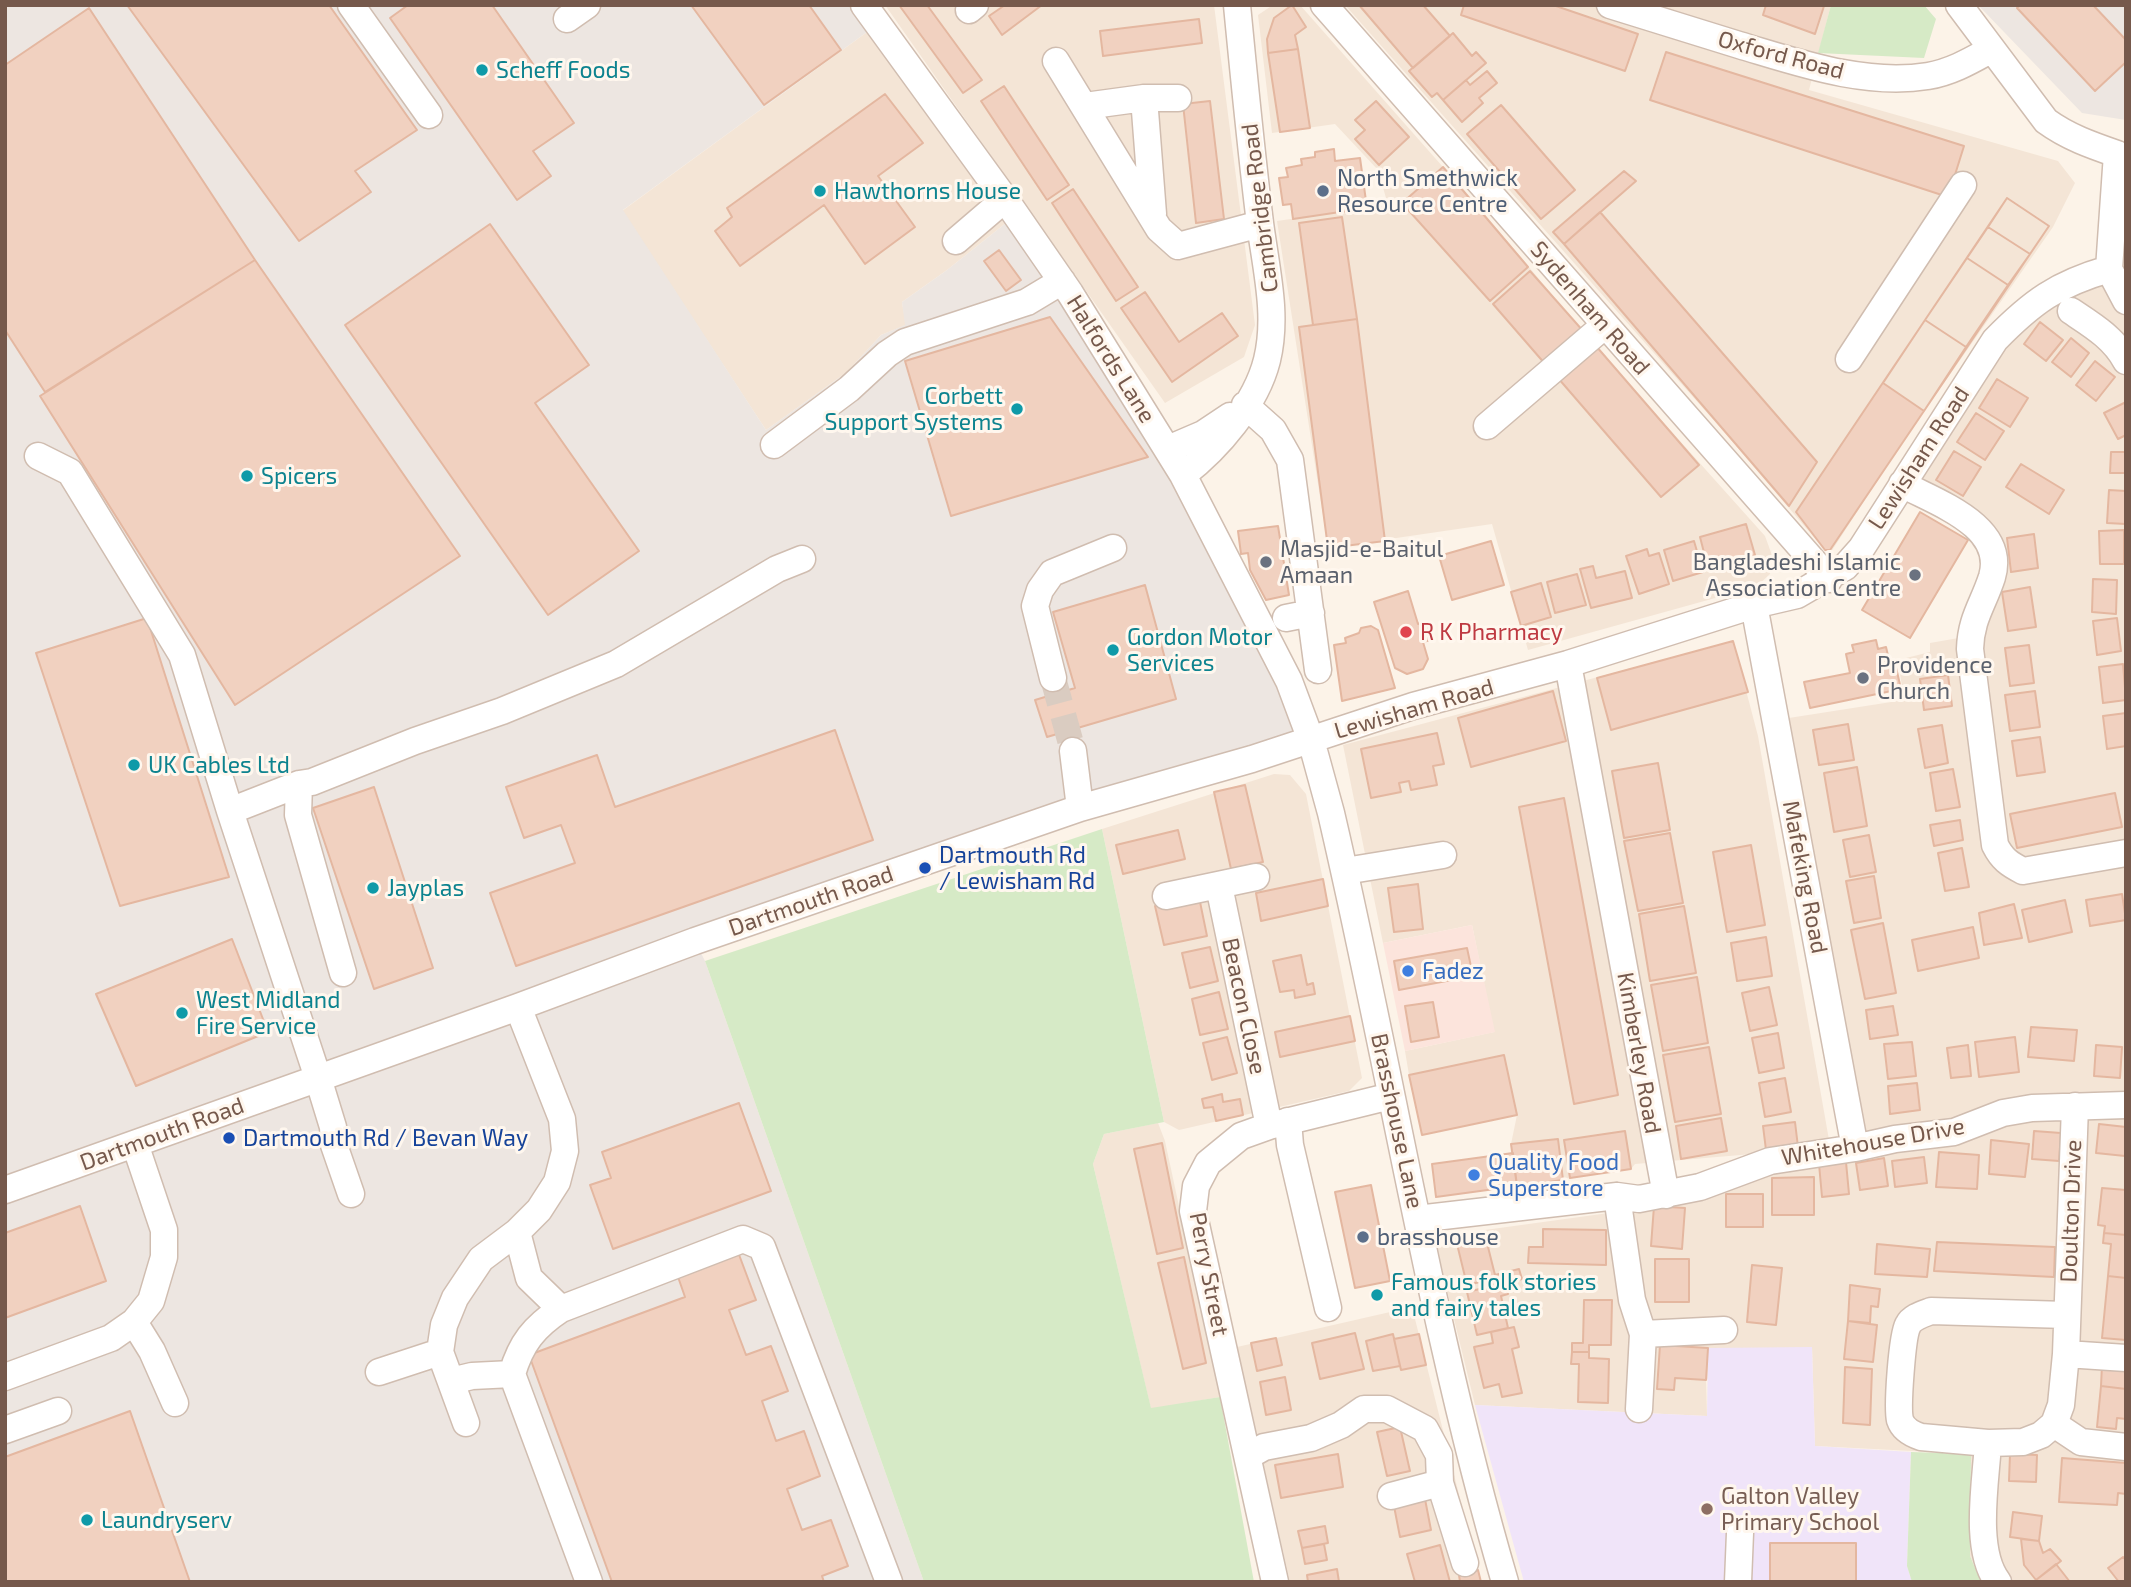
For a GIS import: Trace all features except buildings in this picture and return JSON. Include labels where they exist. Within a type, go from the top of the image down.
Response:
[{"type":"street","points":[[351,5],[429,115]]},
{"type":"street","name":"Halfords Lane","points":[[864,5],[1062,281],[1168,449],[1289,681],[1311,740]]},
{"type":"street","name":"Cambridge Road","points":[[1183,475],[1222,440],[1257,387],[1267,360],[1273,314],[1260,224],[1237,5]]},
{"type":"street","name":"Sydenham Road","points":[[1324,5],[1829,579]]},
{"type":"street","name":"Oxford Road","points":[[1610,5],[1811,67],[1852,75],[1892,78],[1928,76],[1966,64],[1992,49]]},
{"type":"street","points":[[1959,5],[2046,121],[2080,141],[2121,153],[2109,269],[2126,301]]},
{"type":"street","points":[[1056,61],[1159,229],[1178,246],[1260,224]]},
{"type":"street","points":[[1144,98],[1154,219]]},
{"type":"street","points":[[1084,106],[1144,98],[1178,98]]},
{"type":"street","points":[[1849,359],[1963,185]]},
{"type":"street","points":[[956,241],[1005,199]]},
{"type":"street","name":"Lewisham Road","points":[[1311,740],[1413,706],[1568,664],[1754,605],[1797,595],[1829,579],[1845,567],[1861,549],[1995,340],[2044,295],[2082,277],[2109,269]]},
{"type":"street","points":[[774,445],[905,342],[1027,302],[1062,281]]},
{"type":"street","points":[[2071,311],[2105,334],[2120,349],[2126,361]]},
{"type":"street","points":[[1488,426],[1605,325]]},
{"type":"street","points":[[1245,405],[1273,430],[1290,460],[1298,615],[1318,670]]},
{"type":"street","name":"Cambridge Road","points":[[1168,449],[1203,435],[1245,405]]},
{"type":"street","points":[[38,456],[70,472],[182,655],[318,1078],[333,1127],[334,1145],[351,1194]]},
{"type":"street","points":[[1902,484],[1964,518],[1980,529],[1990,543],[1994,560],[1992,576],[1975,614],[1969,649],[1995,845],[2001,857],[2023,871],[2126,853]]},
{"type":"street","points":[[1053,678],[1035,606],[1040,590],[1052,573],[1113,548]]},
{"type":"street","points":[[230,811],[502,711],[616,664],[777,569],[802,559]]},
{"type":"street","name":"Mafeking Road","points":[[1754,605],[1855,1148]]},
{"type":"street","name":"Kimberley Road","points":[[1568,664],[1666,1195]]},
{"type":"street","name":"Dartmouth Road","points":[[5,1190],[695,941],[1080,808],[1311,740]]},
{"type":"street","name":"Brasshouse Lane","points":[[1311,740],[1345,871],[1441,1329],[1505,1582]]},
{"type":"street","points":[[1073,751],[1080,808]]},
{"type":"street","points":[[299,785],[298,815],[343,973]]},
{"type":"street","points":[[1345,871],[1443,855]]},
{"type":"street","points":[[1166,896],[1256,877]]},
{"type":"street","name":"Beacon Close","points":[[1219,886],[1278,1123],[1290,1145],[1328,1308]]},
{"type":"street","points":[[466,1423],[440,1352],[444,1325],[455,1298],[481,1259],[539,1210],[557,1182],[565,1152],[562,1119],[518,1007]]},
{"type":"street","name":"Perry Street","points":[[1275,1582],[1193,1211],[1196,1186],[1208,1163],[1241,1136],[1278,1123],[1391,1096]]},
{"type":"street","name":"Whitehouse Drive","points":[[1666,1195],[1700,1187],[1770,1161],[1895,1139],[1954,1132],[2003,1113],[2032,1108],[2126,1105]]},
{"type":"street","name":"Doulton Drive","points":[[2066,1315],[1931,1311],[1919,1315],[1908,1324],[1903,1340],[1899,1406],[1901,1422],[1911,1433],[1921,1437],[1988,1443],[2023,1442],[2041,1435],[2054,1424],[2061,1405],[2066,1354],[2075,1106]]},
{"type":"street","points":[[5,1377],[111,1338],[134,1322],[151,1301],[164,1257],[164,1230],[135,1144]]},
{"type":"street","points":[[1417,1219],[1617,1196],[1639,1199],[1666,1195]]},
{"type":"street","points":[[1617,1196],[1632,1300],[1643,1334],[1639,1409]]},
{"type":"street","points":[[516,1232],[529,1278],[561,1309]]},
{"type":"street","points":[[589,1582],[512,1374],[519,1354],[539,1324],[561,1309],[743,1239],[762,1247],[889,1582]]},
{"type":"street","points":[[134,1322],[152,1351],[175,1403]]},
{"type":"street","points":[[1643,1334],[1724,1330]]},
{"type":"street","points":[[379,1372],[440,1352]]},
{"type":"street","points":[[2066,1354],[2126,1358]]},
{"type":"street","points":[[451,1381],[472,1376],[512,1374]]},
{"type":"street","points":[[1248,1456],[1264,1447],[1311,1438],[1341,1424],[1364,1409],[1387,1409],[1425,1429],[1439,1455],[1440,1483],[1465,1563]]},
{"type":"street","points":[[5,1430],[58,1411]]},
{"type":"street","points":[[2054,1424],[2081,1443],[2126,1447]]},
{"type":"street","points":[[1988,1443],[1984,1541],[1987,1558],[1998,1582]]},
{"type":"street","points":[[1391,1496],[1440,1483]]},
{"type":"street","points":[[1738,1582],[1740,1533]]},
{"type":"shaded area","points":[[5,5],[864,5],[878,24],[623,210],[766,430],[847,372],[881,335],[905,325],[902,302],[1016,215],[1168,449],[1311,740],[695,941],[705,961],[924,1582],[5,1582]]},
{"type":"shaded area","points":[[885,5],[1214,5],[1255,325],[1244,357],[1165,403]]},
{"type":"shaded area","points":[[1273,5],[1300,5],[1488,218],[1595,346],[1765,536],[1773,558],[1770,574],[1753,590],[1726,595],[1528,650],[1492,524],[1328,548],[1277,221],[1388,205],[1378,170],[1335,124],[1272,133],[1258,15]]},
{"type":"shaded area","points":[[1345,5],[1831,5],[1809,90],[2058,161],[2075,183],[2053,227],[1900,446],[1829,555],[1725,433]]},
{"type":"shaded area","points":[[1978,5],[2126,5],[2126,120],[2082,113]]},
{"type":"shaded area","points":[[878,24],[1016,215],[902,302],[906,325],[881,335],[847,372],[766,430],[622,211]]},
{"type":"shaded area","points":[[2126,151],[2126,1582],[1981,1582],[1970,1556],[1971,1454],[1815,1446],[1812,1348],[1706,1380],[1707,1416],[1475,1405],[1434,1237],[1645,1208],[1855,1148],[1776,720],[1904,700],[1898,660],[1930,652],[1930,643],[1970,636],[1990,543],[1902,484],[1995,340],[2109,269]]},
{"type":"shaded area","points":[[1733,641],[1758,736],[1829,1140],[1764,1153],[1635,1164],[1631,1169],[1517,1186],[1511,1144],[1517,1115],[1504,1055],[1409,1075],[1405,1051],[1494,1032],[1472,925],[1383,943],[1343,745]]},
{"type":"shaded area","points":[[1274,774],[1290,775],[1306,794],[1362,1078],[1349,1091],[1179,1130],[1164,1122],[1102,829]]},
{"type":"shaded area","points":[[1472,925],[1495,1032],[1405,1051],[1383,943]]},
{"type":"shaded area","points":[[1158,1123],[1165,1141],[1220,1397],[1151,1409],[1093,1164],[1104,1134]]},
{"type":"shaded area","points":[[1412,1307],[1481,1582],[1290,1582],[1237,1347]]},
{"type":"shaded area","name":"Galton Valley Primary School","points":[[1812,1347],[1815,1446],[1911,1452],[1907,1566],[1912,1582],[1524,1582],[1475,1405],[1707,1416],[1708,1348]]},
{"type":"green space","points":[[1831,5],[1924,5],[1936,19],[1924,58],[1818,53]]},
{"type":"green space","points":[[1102,829],[1164,1122],[1104,1134],[1093,1164],[1151,1408],[1220,1397],[1254,1582],[924,1582],[705,961]]},
{"type":"green space","points":[[1911,1452],[1971,1454],[1970,1556],[1981,1582],[1912,1582],[1907,1566]]},
{"type":"tunnel","points":[[1053,678],[1073,751]]},
{"type":"place","name":"Scheff Foods","points":[[482,70]]},
{"type":"place","name":"Hawthorns House","points":[[820,191]]},
{"type":"place","name":"North Smethwick Resource Centre","points":[[1323,191]]},
{"type":"place","name":"Corbett Support Systems","points":[[1017,409]]},
{"type":"place","name":"Spicers","points":[[247,476]]},
{"type":"place","name":"Masjid-e-Baitul Amaan","points":[[1266,562]]},
{"type":"place","name":"Bangladeshi Islamic Association Centre","points":[[1915,575]]},
{"type":"place","name":"R K Pharmacy","points":[[1406,632]]},
{"type":"place","name":"Gordon Motor Services","points":[[1113,650]]},
{"type":"place","name":"Providence Church","points":[[1863,678]]},
{"type":"place","name":"UK Cables Ltd","points":[[134,765]]},
{"type":"place","name":"Dartmouth Rd / Lewisham Rd","points":[[925,868]]},
{"type":"place","name":"Jayplas","points":[[373,888]]},
{"type":"place","name":"Fadez","points":[[1408,971]]},
{"type":"place","name":"West Midland Fire Service","points":[[182,1013]]},
{"type":"place","name":"Dartmouth Rd / Bevan Way","points":[[229,1138]]},
{"type":"place","name":"Quality Food Superstore","points":[[1474,1175]]},
{"type":"place","name":"brasshouse","points":[[1363,1237]]},
{"type":"place","name":"Famous folk stories and fairy tales","points":[[1377,1295]]},
{"type":"place","name":"Galton Valley Primary School","points":[[1707,1509]]},
{"type":"place","name":"Laundryserv","points":[[87,1520]]}]
